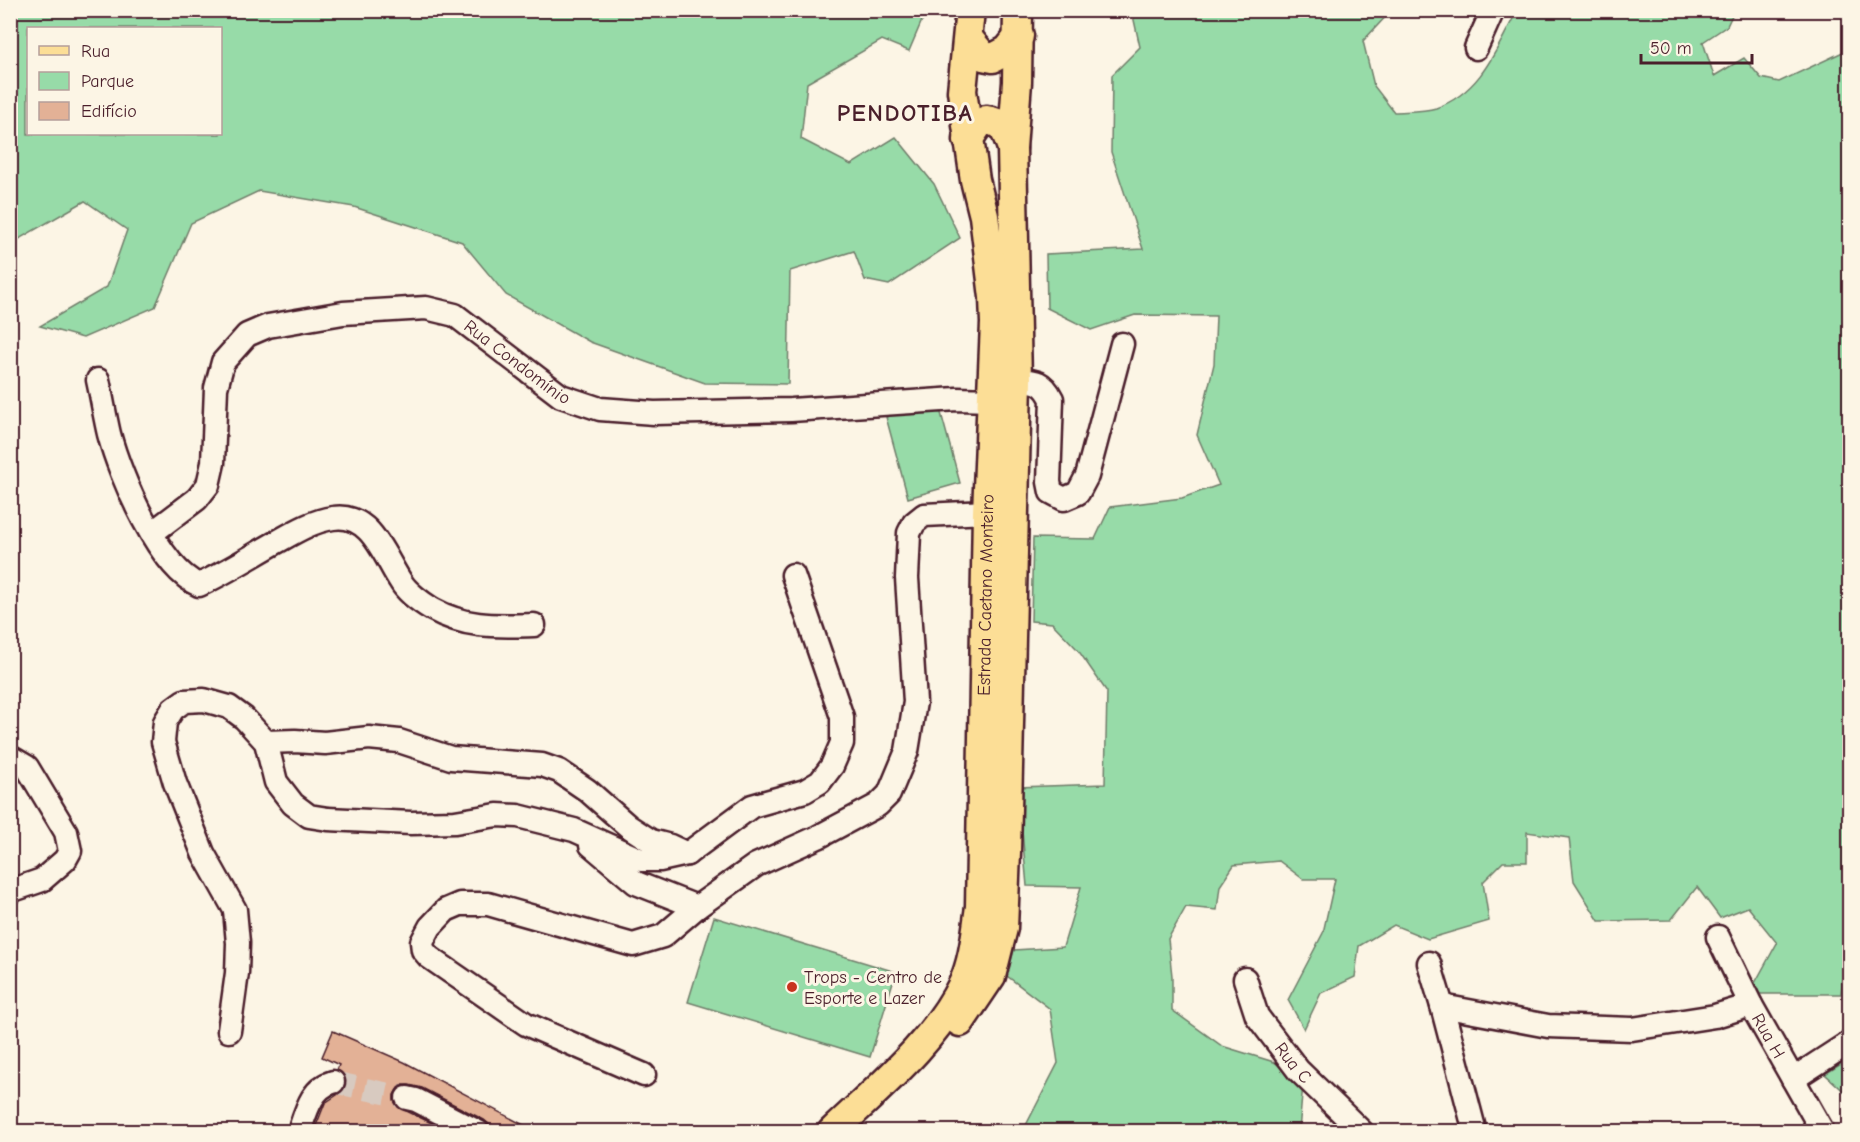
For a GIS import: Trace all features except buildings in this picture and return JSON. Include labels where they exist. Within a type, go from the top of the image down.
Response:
[{"type":"main road","points":[[969,24],[983,56],[993,58],[1008,50],[1018,23]]},
{"type":"main road","name":"Estrada Caetano Monteiro","points":[[860,1131],[910,1084],[968,1012],[991,976],[1003,928],[1017,380],[1012,148],[1018,23]]},
{"type":"main road","name":"Estrada Caetano Monteiro","points":[[832,1131],[908,1059],[944,1017],[964,982],[973,953],[980,907],[987,512],[991,448],[994,297],[984,216],[975,180],[962,91],[969,24]]},
{"type":"main road","points":[[968,140],[978,125],[986,120],[996,121],[1003,128],[1012,148]]},
{"type":"street","points":[[1476,48],[1494,10]]},
{"type":"street","name":"Rua Condomínio","points":[[152,533],[197,499],[208,485],[213,463],[216,388],[223,362],[247,335],[268,326],[343,313],[426,308],[454,315],[561,396],[600,410],[654,413],[791,410],[957,399],[991,400]]},
{"type":"street","points":[[1017,380],[1037,381],[1046,388],[1052,399],[1049,482],[1052,492],[1064,499],[1078,493],[1087,476],[1122,344]]},
{"type":"street","points":[[98,380],[109,436],[130,493],[175,568],[189,580],[199,585],[301,528],[333,518],[346,518],[362,525],[377,540],[402,585],[430,608],[459,622],[498,626],[534,625]]},
{"type":"street","points":[[644,1075],[526,1024],[429,957],[423,950],[422,942],[430,927],[446,910],[460,904],[488,904],[633,945],[663,936],[697,907],[756,865],[819,837],[878,805],[888,794],[907,751],[915,702],[907,578],[909,533],[914,523],[924,515],[987,512]]},
{"type":"street","points":[[228,1031],[237,973],[238,944],[235,910],[203,853],[175,783],[163,742],[165,722],[173,709],[184,701],[204,700],[229,707],[243,718],[266,742],[276,782],[292,804],[309,816],[411,823],[454,822],[497,815],[518,816],[574,830],[641,860],[660,860],[687,854],[752,806],[805,791],[820,782],[832,766],[842,743],[843,717],[793,575]]},
{"type":"street","points":[[266,742],[326,743],[369,738],[399,741],[451,758],[542,765],[559,771],[587,790],[628,826],[651,841],[687,854]]},
{"type":"street","points":[[10,758],[27,767],[66,832],[70,851],[65,860],[42,880],[10,891]]},
{"type":"street","points":[[574,830],[636,883],[697,907]]},
{"type":"street","name":"Rua H","points":[[1718,937],[1751,1005],[1823,1131]]},
{"type":"street","points":[[1429,963],[1475,1131]]},
{"type":"street","name":"Rua C","points":[[1245,979],[1257,1016],[1298,1070],[1362,1131]]},
{"type":"street","points":[[1442,1006],[1548,1026],[1632,1029],[1715,1016],[1751,1005]]},
{"type":"street","points":[[1793,1079],[1850,1042]]},
{"type":"street","points":[[299,1131],[312,1097],[326,1084],[333,1082]]},
{"type":"street","points":[[407,1098],[416,1100],[478,1131]]},
{"type":"green space","points":[[11,10],[926,11],[909,51],[882,40],[807,83],[801,139],[851,165],[896,137],[934,184],[960,238],[889,285],[865,280],[854,251],[790,271],[788,384],[705,383],[590,342],[506,295],[462,242],[354,207],[259,191],[191,223],[155,307],[83,338],[40,326],[107,287],[127,230],[85,201],[22,237],[11,246]]},
{"type":"green space","points":[[1132,11],[1391,11],[1363,41],[1374,86],[1394,112],[1436,108],[1465,92],[1486,68],[1517,11],[1734,11],[1727,26],[1703,42],[1714,76],[1744,58],[1761,78],[1779,82],[1847,50],[1850,55],[1850,933],[1847,936],[1841,994],[1759,994],[1755,983],[1777,943],[1748,907],[1720,918],[1697,887],[1671,920],[1599,921],[1574,881],[1569,838],[1527,832],[1527,862],[1503,862],[1483,882],[1489,921],[1428,939],[1394,925],[1359,946],[1355,977],[1321,993],[1304,1029],[1288,1000],[1323,933],[1335,879],[1303,879],[1279,861],[1234,865],[1220,886],[1217,910],[1186,907],[1168,939],[1172,976],[1172,1010],[1222,1046],[1274,1062],[1303,1083],[1299,1131],[1023,1131],[1058,1063],[1050,1009],[1007,976],[1014,950],[1063,947],[1081,887],[1027,886],[1018,787],[1105,784],[1107,692],[1078,650],[1052,623],[1031,621],[1033,538],[1095,539],[1110,507],[1182,498],[1219,485],[1197,435],[1214,364],[1216,316],[1135,315],[1091,330],[1047,308],[1046,254],[1143,249],[1111,152],[1112,75],[1140,47]]},
{"type":"green space","points":[[938,402],[960,483],[908,498],[886,417]]},
{"type":"green space","name":"Trops - Centro de Esporte e Lazer","points":[[714,917],[896,972],[870,1057],[688,1002]]},
{"type":"green space","points":[[1849,1059],[1849,1096],[1825,1074]]},
{"type":"tunnel","points":[[333,1082],[407,1098]]},
{"type":"place","name":"Trops - Centro de Esporte e Lazer","points":[[792,987]]},
{"type":"district","name":"PENDOTIBA","points":[[905,113]]}]
